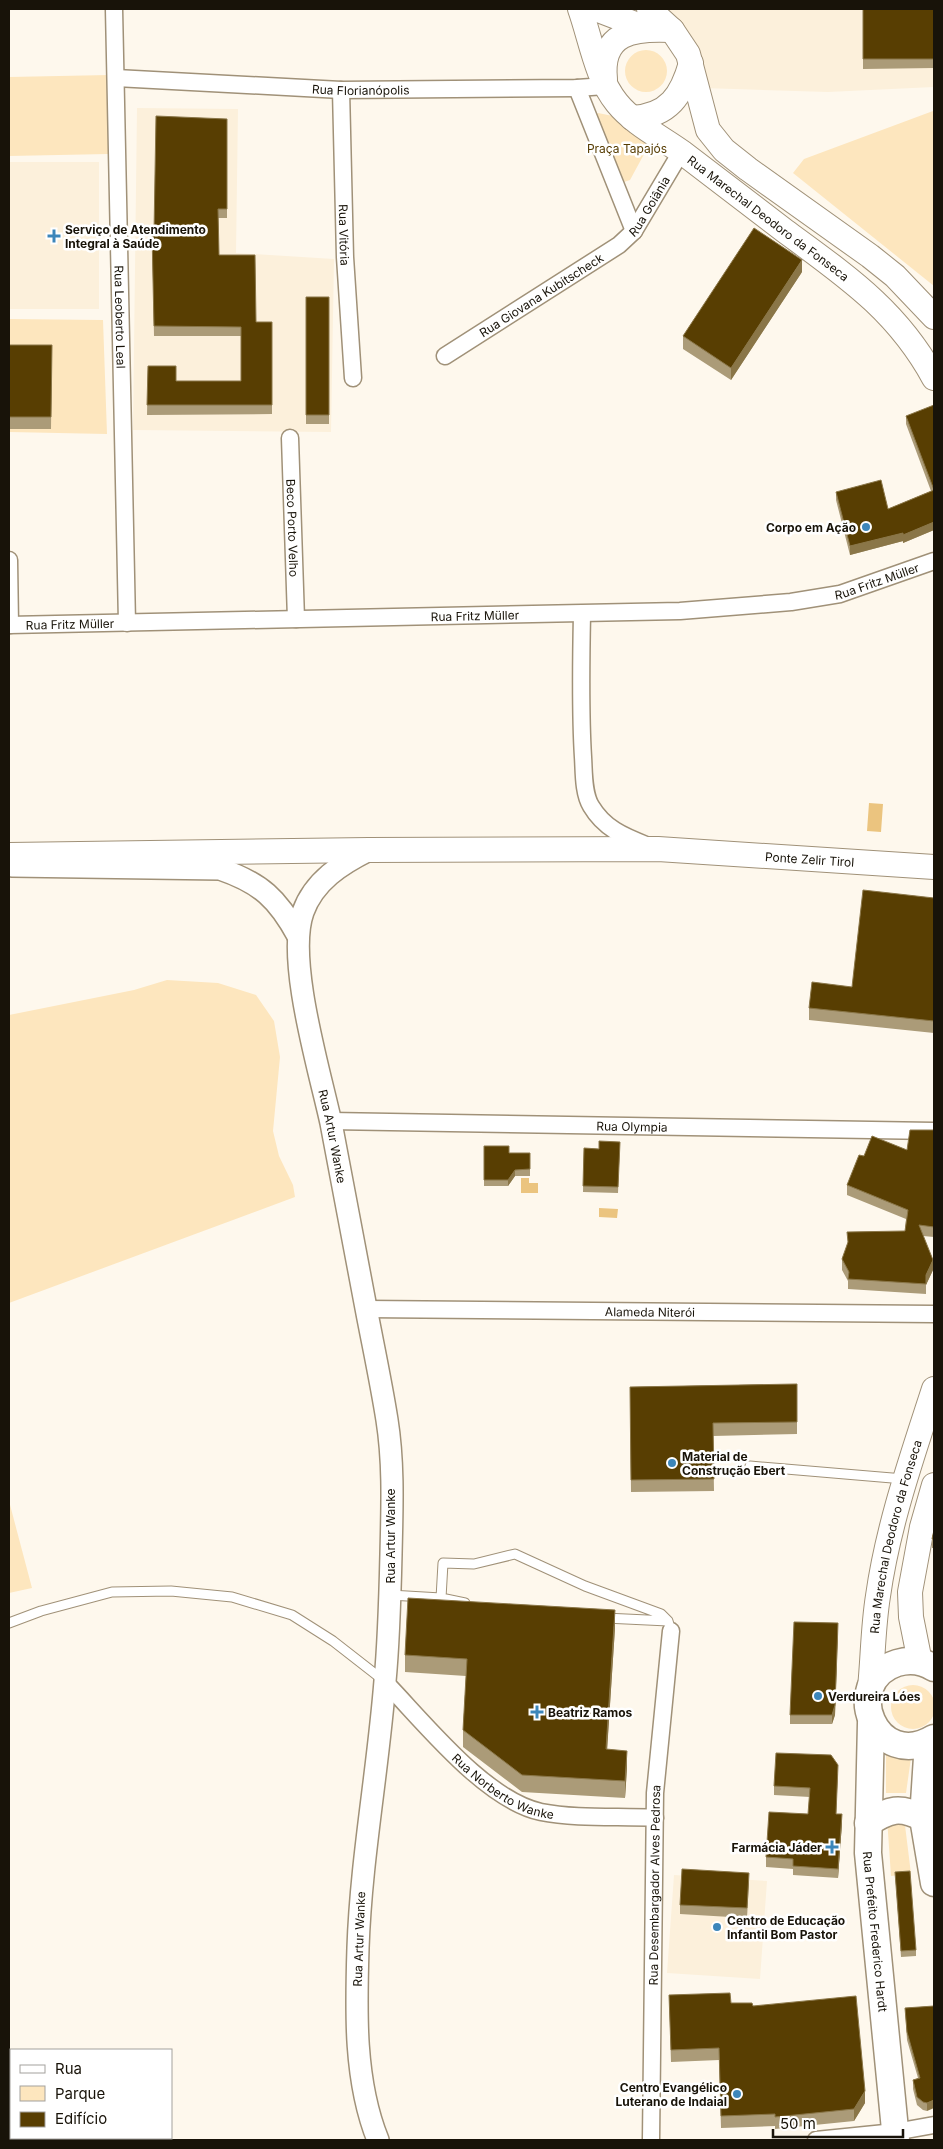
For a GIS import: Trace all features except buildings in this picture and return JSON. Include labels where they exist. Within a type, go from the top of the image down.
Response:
[{"type":"main road","name":"Rua Marechal Deodoro da Fonseca","points":[[580,9],[605,86],[617,104],[632,118],[681,152],[730,191],[858,285],[888,312],[912,341],[934,378]]},
{"type":"main road","points":[[596,9],[649,19],[672,30],[681,40],[691,63],[708,130],[724,150],[895,276],[934,317]]},
{"type":"main road","points":[[605,86],[603,64],[606,53],[623,35],[649,19]]},
{"type":"main road","points":[[632,118],[648,117],[661,112],[672,102],[683,88],[691,63]]},
{"type":"main road","name":"Ponte Zelir Tirol","points":[[9,856],[369,850],[658,849],[693,853],[934,868]]},
{"type":"main road","name":"Rua Marechal Deodoro da Fonseca","points":[[870,1688],[878,1597],[892,1526],[904,1479],[934,1389]]},
{"type":"main road","points":[[904,1479],[934,1484]]},
{"type":"main road","name":"Rua Marechal Deodoro da Fonseca","points":[[927,1665],[911,1617],[910,1592],[922,1527],[934,1484]]},
{"type":"main road","points":[[870,1688],[878,1675],[890,1665],[904,1661],[927,1665]]},
{"type":"main road","name":"Rua Prefeito Frederico Hardt","points":[[870,1688],[867,1706],[872,1723],[868,1853],[896,2136]]},
{"type":"main road","points":[[872,1723],[879,1734],[896,1744],[915,1746],[931,1740],[930,1781],[923,1818],[934,1883]]},
{"type":"main road","points":[[868,1823],[884,1812],[908,1810],[923,1818]]},
{"type":"street","name":"Rua Leoberto Leal","points":[[114,9],[127,623]]},
{"type":"street","name":"Rua Florianópolis","points":[[116,78],[342,90],[577,88],[605,86]]},
{"type":"street","name":"Rua Goiânia","points":[[577,88],[634,231]]},
{"type":"street","name":"Rua Vitória","points":[[342,90],[345,257],[353,378]]},
{"type":"street","name":"Rua Goiânia","points":[[634,231],[681,152]]},
{"type":"street","name":"Rua Giovana Kubitscheck","points":[[445,356],[619,245],[634,231]]},
{"type":"street","name":"Beco Porto Velho","points":[[290,438],[296,619]]},
{"type":"street","points":[[9,560],[10,625]]},
{"type":"street","name":"Rua Fritz Müller","points":[[10,625],[680,611],[791,602],[840,594],[934,561]]},
{"type":"street","points":[[582,614],[580,708],[584,775],[589,804],[603,822],[618,833],[658,849]]},
{"type":"street","name":"Rua Artur Wanke","points":[[369,850],[340,865],[322,881],[308,901],[301,915],[298,936],[298,961],[308,1022],[330,1121],[390,1441],[392,1513],[385,1682],[360,1897],[357,1986],[361,2066],[371,2121],[378,2140]]},
{"type":"street","name":"Rua Artur Wanke","points":[[9,866],[220,869],[241,877],[270,895],[281,906],[298,936]]},
{"type":"street","name":"Rua Olympia","points":[[330,1121],[934,1131]]},
{"type":"street","name":"Alameda Niterói","points":[[366,1309],[934,1314]]},
{"type":"street","name":"Rua Desembargador Alves Pedrosa","points":[[651,2140],[655,1792],[670,1626]]},
{"type":"street","name":"Rua Norberto Wanke","points":[[385,1682],[466,1766],[503,1794],[523,1806],[541,1812],[655,1818]]},
{"type":"street","points":[[816,2140],[896,2136],[934,2125]]},
{"type":"lane","points":[[750,1466],[904,1479]]},
{"type":"lane","points":[[441,1598],[443,1563],[474,1564],[515,1554],[585,1586],[661,1614],[670,1626]]},
{"type":"lane","points":[[9,1623],[42,1611],[112,1592],[171,1591],[232,1597],[292,1615],[333,1641],[385,1682]]},
{"type":"lane","points":[[390,1595],[441,1598],[476,1606]]},
{"type":"lane","points":[[591,1617],[670,1626]]},
{"type":"shaded area","points":[[657,9],[934,9],[934,87],[828,92],[703,88]]},
{"type":"shaded area","points":[[137,108],[238,109],[236,253],[334,259],[331,432],[133,430]]},
{"type":"shaded area","name":"Serviço de Atendimento Integral à Saúde","points":[[9,162],[99,162],[99,309],[9,309]]},
{"type":"shaded area","points":[[869,803],[883,804],[881,832],[867,831]]},
{"type":"shaded area","points":[[521,1178],[529,1178],[529,1183],[538,1183],[538,1193],[521,1193]]},
{"type":"shaded area","points":[[599,1208],[618,1209],[617,1218],[599,1217]]},
{"type":"shaded area","name":"Centro de Educação Infantil Bom Pastor","points":[[674,1875],[767,1881],[760,1979],[667,1973]]},
{"type":"green space","points":[[650,50],[658,53],[664,59],[667,71],[664,83],[658,89],[642,92],[634,89],[628,83],[625,67],[628,59],[634,53]]},
{"type":"green space","points":[[109,75],[108,154],[9,156],[9,77]]},
{"type":"green space","points":[[933,111],[934,286],[793,173],[804,159]]},
{"type":"green space","name":"Praça Tapajós","points":[[598,113],[613,116],[646,139],[649,145],[630,180],[624,182],[620,180],[593,117]]},
{"type":"green space","points":[[9,319],[103,320],[107,434],[9,432]]},
{"type":"green space","points":[[167,980],[218,983],[256,995],[274,1021],[280,1057],[273,1131],[279,1156],[293,1185],[295,1197],[9,1303],[9,1015],[134,990]]},
{"type":"green space","points":[[9,1501],[32,1588],[9,1593]]},
{"type":"green space","points":[[913,1685],[925,1689],[931,1695],[935,1707],[931,1719],[925,1725],[913,1729],[901,1725],[895,1719],[891,1707],[895,1695],[901,1689]]},
{"type":"green space","points":[[886,1755],[911,1758],[906,1793],[886,1793]]},
{"type":"green space","points":[[904,1817],[911,1874],[891,1876],[887,1818]]},
{"type":"place","name":"Serviço de Atendimento Integral à Saúde","points":[[54,236]]},
{"type":"place","name":"Corpo em Ação","points":[[866,527]]},
{"type":"place","name":"Material de Construção Ebert","points":[[672,1463]]},
{"type":"place","name":"Verdureira Lóes","points":[[818,1696]]},
{"type":"place","name":"Beatriz Ramos","points":[[537,1712]]},
{"type":"place","name":"Farmácia Jáder","points":[[832,1847]]},
{"type":"place","name":"Centro de Educação Infantil Bom Pastor","points":[[717,1927]]},
{"type":"place","name":"Centro Evangélico Luterano de Indaial","points":[[737,2094]]}]
